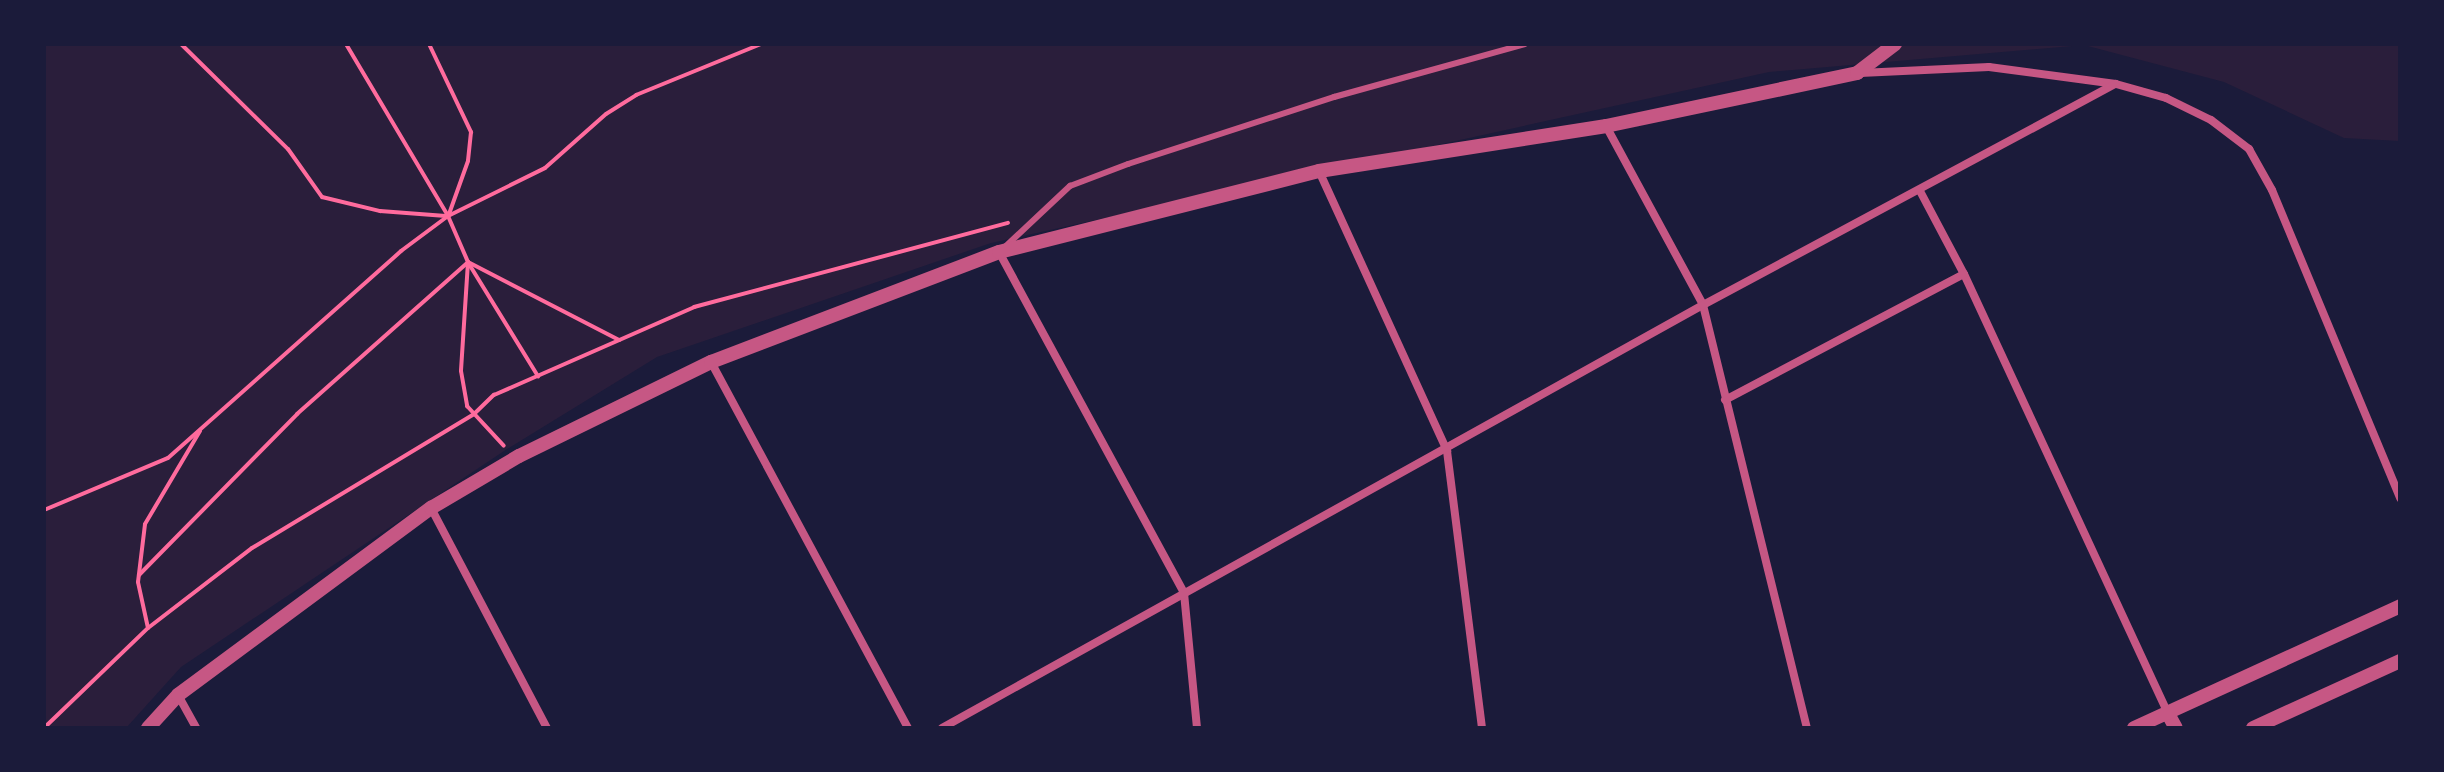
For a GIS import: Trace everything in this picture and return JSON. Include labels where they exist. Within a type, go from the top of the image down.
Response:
[{"type":"street","points":[[1857,73],[1895,44]]},
{"type":"street","points":[[148,728],[178,695],[431,508],[519,456],[711,362],[999,252],[1319,171],[1606,126],[1857,73],[1989,67],[2116,84],[2166,98],[2211,120],[2249,149],[2272,190],[2400,498]]},
{"type":"street","points":[[942,728],[1447,451],[1703,305],[2116,84]]},
{"type":"street","points":[[1606,126],[1703,305],[1807,728]]},
{"type":"street","points":[[1319,171],[1447,451],[1482,728]]},
{"type":"street","points":[[1920,191],[1964,274],[2176,728]]},
{"type":"street","points":[[999,252],[1184,593],[1197,728]]},
{"type":"street","points":[[1725,400],[1964,274]]},
{"type":"street","points":[[711,362],[908,728]]},
{"type":"street","points":[[431,508],[547,728]]},
{"type":"street","points":[[2134,728],[2400,606]]},
{"type":"street","points":[[2253,728],[2400,661]]},
{"type":"street","points":[[178,695],[196,728]]},
{"type":"lane","points":[[999,252],[1070,186],[1334,97],[1525,44]]},
{"type":"path","points":[[181,44],[288,149],[322,197],[380,211],[448,216]]},
{"type":"path","points":[[346,44],[448,216],[468,262],[538,376]]},
{"type":"path","points":[[429,44],[471,132],[468,161],[448,216]]},
{"type":"path","points":[[44,510],[168,458],[401,251],[448,216],[545,168],[606,114],[636,95],[761,44]]},
{"type":"path","points":[[44,728],[148,628],[252,548],[474,414],[494,395],[694,307],[1039,214]]},
{"type":"path","points":[[468,262],[619,340]]},
{"type":"path","points":[[468,262],[461,371],[467,406],[519,456]]},
{"type":"path","points":[[139,575],[297,414],[468,262]]},
{"type":"path","points":[[148,628],[139,575],[145,524],[202,427]]},
{"type":"shaded area","points":[[44,44],[2400,44],[2400,141],[2344,138],[2224,82],[2084,45],[1769,72],[991,243],[657,357],[507,449],[181,667],[126,728],[44,728]]}]
